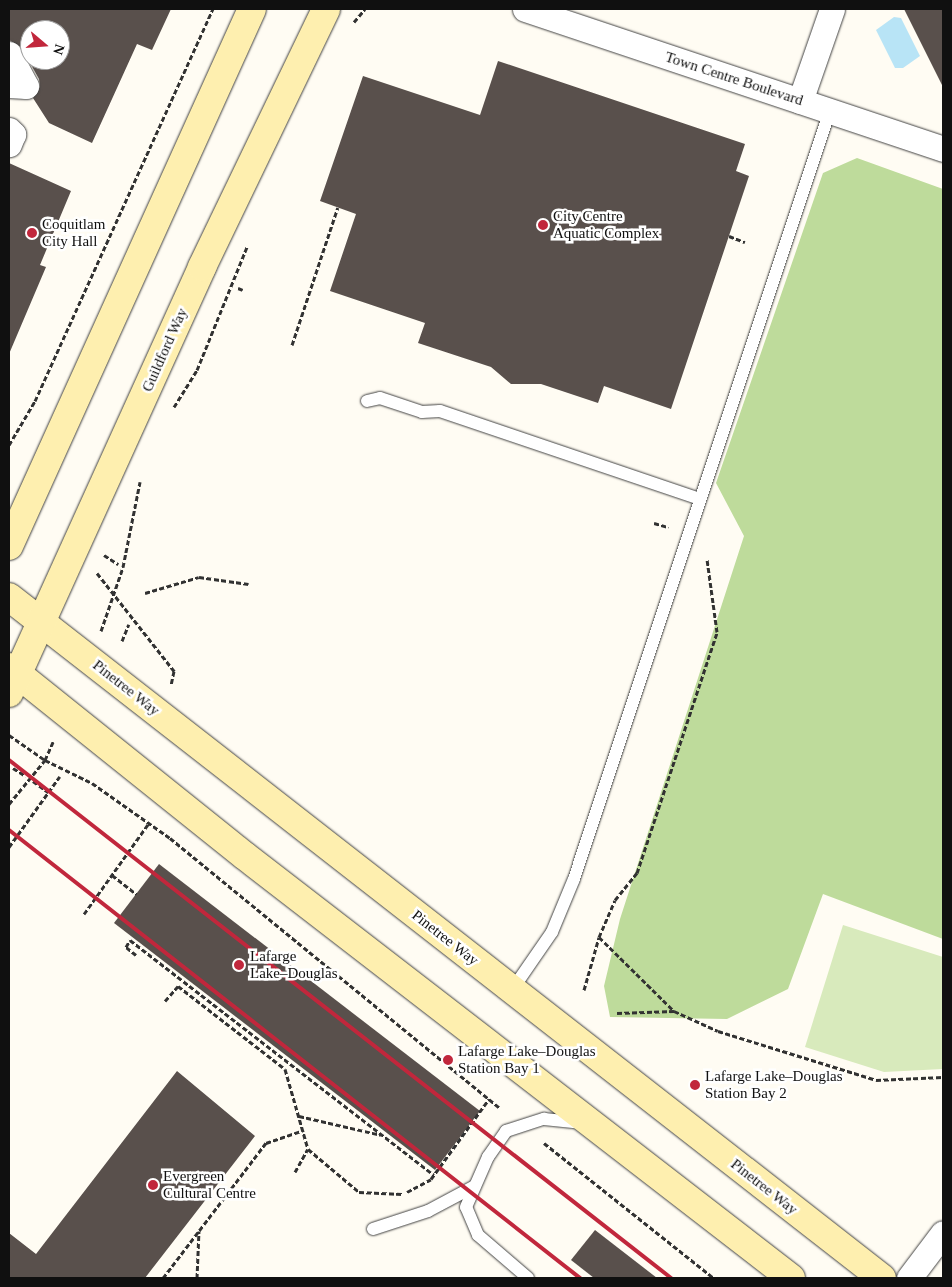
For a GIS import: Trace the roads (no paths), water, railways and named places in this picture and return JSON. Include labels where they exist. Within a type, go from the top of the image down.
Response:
[{"type":"main road","points":[[9,546],[252,9]]},
{"type":"main road","name":"Guildford Way","points":[[12,678],[41,622],[202,267],[326,9]]},
{"type":"main road","name":"Pinetree Way","points":[[9,596],[882,1278]]},
{"type":"main road","points":[[12,678],[246,856],[791,1278]]},
{"type":"street","name":"Town Centre Boulevard","points":[[524,9],[943,149]]},
{"type":"street","points":[[800,101],[832,9]]},
{"type":"street","points":[[9,54],[26,86],[9,85]]},
{"type":"street","points":[[9,130],[13,134],[9,144]]},
{"type":"street","points":[[908,1278],[943,1233]]},
{"type":"lane","points":[[512,990],[552,932],[574,879],[691,534],[700,499],[830,111]]},
{"type":"lane","points":[[367,401],[382,398],[422,412],[440,411],[700,499]]},
{"type":"lane","points":[[528,1278],[478,1235],[467,1217],[466,1207],[475,1186],[506,1131],[544,1119],[593,1124]]},
{"type":"lane","points":[[373,1229],[428,1212],[475,1186]]},
{"type":"water","points":[[894,17],[901,18],[920,56],[903,68],[895,68],[876,30]]},
{"type":"railway","points":[[9,760],[671,1278]]},
{"type":"railway","points":[[9,830],[580,1278]]},
{"type":"place","name":"City Centre Aquatic Complex","points":[[543,225]]},
{"type":"place","name":"Coquitlam City Hall","points":[[32,233]]},
{"type":"place","name":"Lafarge Lake–Douglas","points":[[239,965]]},
{"type":"place","name":"Lafarge Lake–Douglas Station Bay 1","points":[[448,1060]]},
{"type":"place","name":"Lafarge Lake–Douglas Station Bay 2","points":[[695,1085]]},
{"type":"place","name":"Evergreen Cultural Centre","points":[[153,1185]]}]
